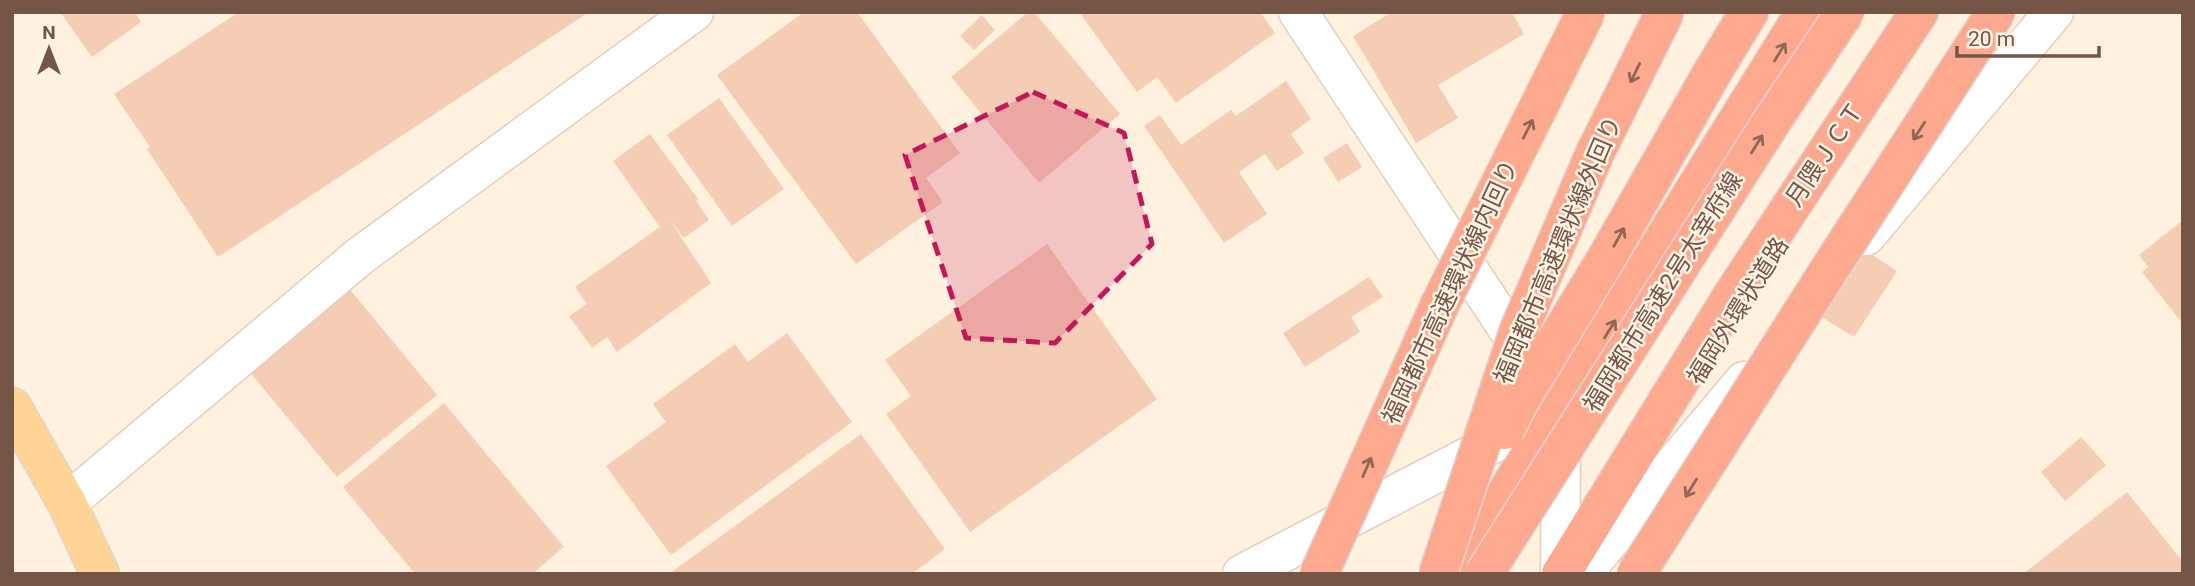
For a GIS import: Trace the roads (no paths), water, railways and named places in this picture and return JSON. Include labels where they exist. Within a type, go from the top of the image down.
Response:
[{"type":"highway","name":"福岡都市高速環状線内回り","points":[[1319,574],[1441,302],[1586,12]]},
{"type":"highway","name":"福岡都市高速環状線外回り","points":[[1438,574],[1519,330],[1595,153],[1665,12]]},
{"type":"highway","points":[[1444,574],[1487,465],[1520,400],[1609,254],[1749,12]]},
{"type":"highway","points":[[1456,574],[1561,409],[1805,12]]},
{"type":"highway","name":"福岡都市高速2号太宰府線","points":[[1485,574],[1772,121],[1845,12]]},
{"type":"highway","name":"月隈ＪＣＴ","points":[[1560,574],[1732,296],[1920,12]]},
{"type":"highway","name":"福岡外環状道路","points":[[1576,574],[1920,12]]},
{"type":"highway","points":[[1636,574],[1996,12]]},
{"type":"highway","points":[[1666,574],[2009,36],[2021,12]]},
{"type":"main road","points":[[12,407],[66,503],[100,574]]},
{"type":"street","points":[[66,503],[360,256],[694,12]]},
{"type":"street","points":[[1298,12],[1561,409],[1560,574]]},
{"type":"street","points":[[1582,574],[2054,12]]},
{"type":"street","points":[[1242,574],[1561,409]]}]
